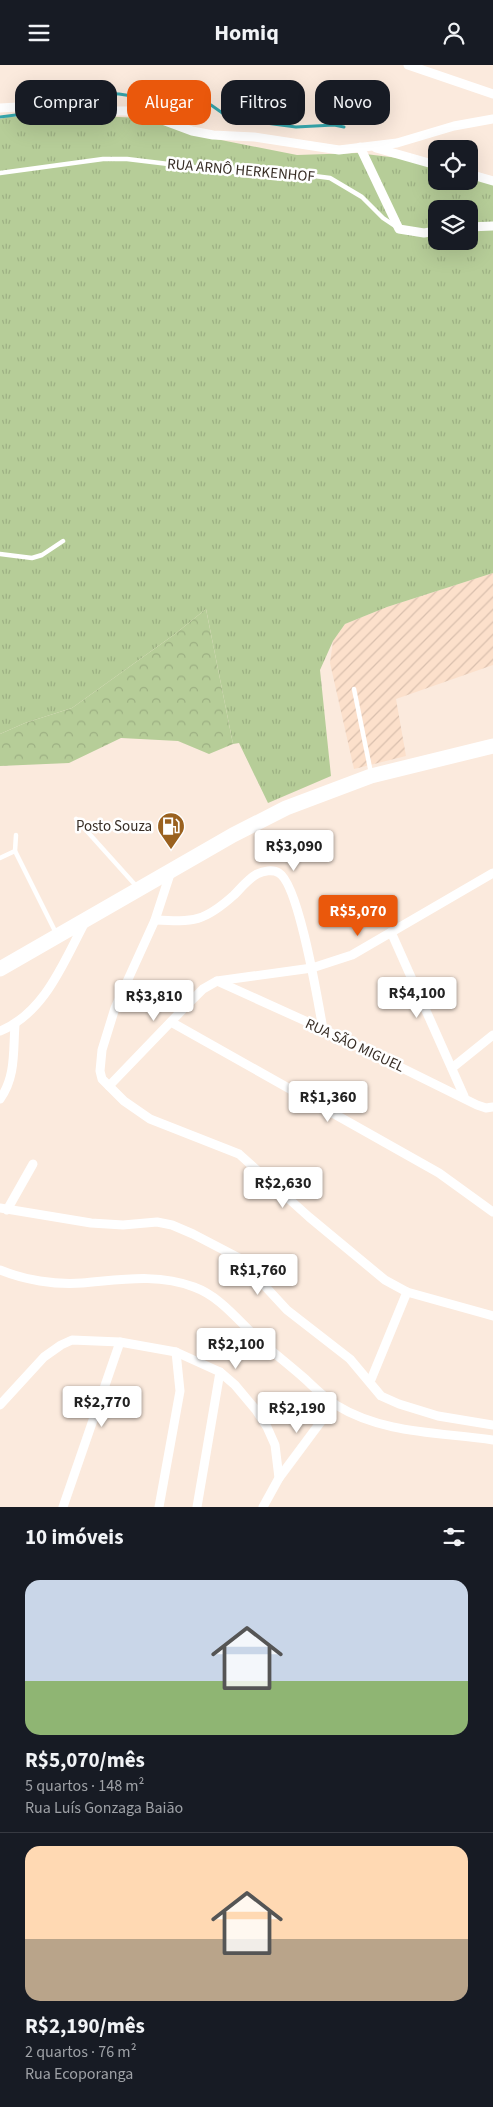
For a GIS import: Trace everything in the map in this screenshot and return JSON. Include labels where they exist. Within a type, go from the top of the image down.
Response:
[{"type":"highway","points":[[0,969],[233,835],[286,808],[371,776],[493,746]]},
{"type":"street","points":[[408,65],[493,94]]},
{"type":"street","points":[[0,108],[35,107],[71,111],[127,111],[148,115],[192,131],[213,135],[254,137],[339,149],[397,143],[454,126],[493,119]]},
{"type":"street","points":[[372,146],[428,163]]},
{"type":"street","points":[[360,147],[399,229]]},
{"type":"street","points":[[478,177],[493,181]]},
{"type":"street","points":[[478,227],[493,227]]},
{"type":"street","name":"RUA ARNÔ HERKENHOF","points":[[399,229],[428,232]]},
{"type":"street","points":[[171,871],[155,921],[115,1008],[102,1050],[100,1071],[102,1079],[124,1101],[150,1119],[239,1154],[309,1217],[386,1280],[407,1291],[493,1316]]},
{"type":"street","points":[[155,921],[194,921],[209,916],[257,874],[272,871],[279,873],[285,880],[294,902],[312,968],[323,1029]]},
{"type":"street","points":[[109,1086],[203,989],[217,981],[312,968],[352,955],[391,931],[492,877]]},
{"type":"street","points":[[0,1031],[14,1025],[31,1012],[48,990],[88,917]]},
{"type":"street","points":[[391,931],[464,1097]]},
{"type":"street","name":"RUA SÃO MIGUEL","points":[[217,981],[323,1029],[477,1105],[493,1107]]},
{"type":"street","points":[[171,1021],[439,1173],[493,1212]]},
{"type":"street","points":[[0,1099],[7,1089],[12,1075],[14,1025]]},
{"type":"street","points":[[452,1068],[493,1035]]},
{"type":"street","points":[[33,1164],[4,1209],[91,1223],[123,1225],[157,1222],[172,1225],[193,1234],[239,1258],[287,1311],[350,1359],[382,1396],[399,1404],[438,1416],[493,1425]]},
{"type":"street","points":[[0,1269],[18,1277],[54,1282],[79,1283],[141,1278],[169,1279],[195,1287],[214,1297],[256,1337],[334,1404],[363,1419],[394,1429],[493,1441]]},
{"type":"street","points":[[370,1382],[407,1291]]},
{"type":"street","points":[[0,1405],[44,1357],[72,1340],[120,1342],[176,1352],[220,1372],[235,1385],[256,1410],[267,1427],[275,1445],[278,1478]]},
{"type":"street","points":[[63,1507],[120,1342]]},
{"type":"street","points":[[159,1507],[180,1391],[176,1352]]},
{"type":"street","points":[[197,1507],[220,1372]]},
{"type":"street","points":[[263,1507],[278,1478],[334,1404]]},
{"type":"lane","name":"RUA ARNÔ HERKENHOF","points":[[0,173],[103,159],[127,159],[243,173],[299,174],[330,178],[362,197],[399,229]]},
{"type":"lane","points":[[0,554],[32,558],[42,555],[63,541]]},
{"type":"lane","points":[[354,689],[371,776]]},
{"type":"lane","points":[[76,819],[138,889]]},
{"type":"lane","points":[[16,835],[15,851],[57,935]]},
{"type":"lane","points":[[0,858],[15,851]]},
{"type":"shaded area","points":[[493,573],[493,665],[396,699],[406,756],[354,769],[330,663],[333,641],[345,624],[387,607]]},
{"type":"green space","points":[[15,117],[15,125],[117,125],[117,117],[127,117],[127,125],[166,125],[206,137],[297,155],[357,153],[423,161],[428,163],[428,190],[478,190],[478,178],[493,182],[493,573],[387,607],[345,624],[333,641],[320,670],[331,776],[268,803],[239,743],[233,744],[206,609],[175,634],[72,708],[25,723],[0,734],[0,119]]},
{"type":"green space","points":[[206,609],[233,744],[209,754],[178,741],[121,738],[69,763],[0,766],[0,734],[25,723],[72,708],[175,634]]},
{"type":"waterway","points":[[117,94],[145,98],[157,105],[182,112],[189,113],[203,105],[211,105],[228,117],[236,119],[296,127],[334,125],[344,127]]},
{"type":"waterway","points":[[0,117],[15,115]]},
{"type":"place","name":"Posto Souza","points":[[171,850]]}]
